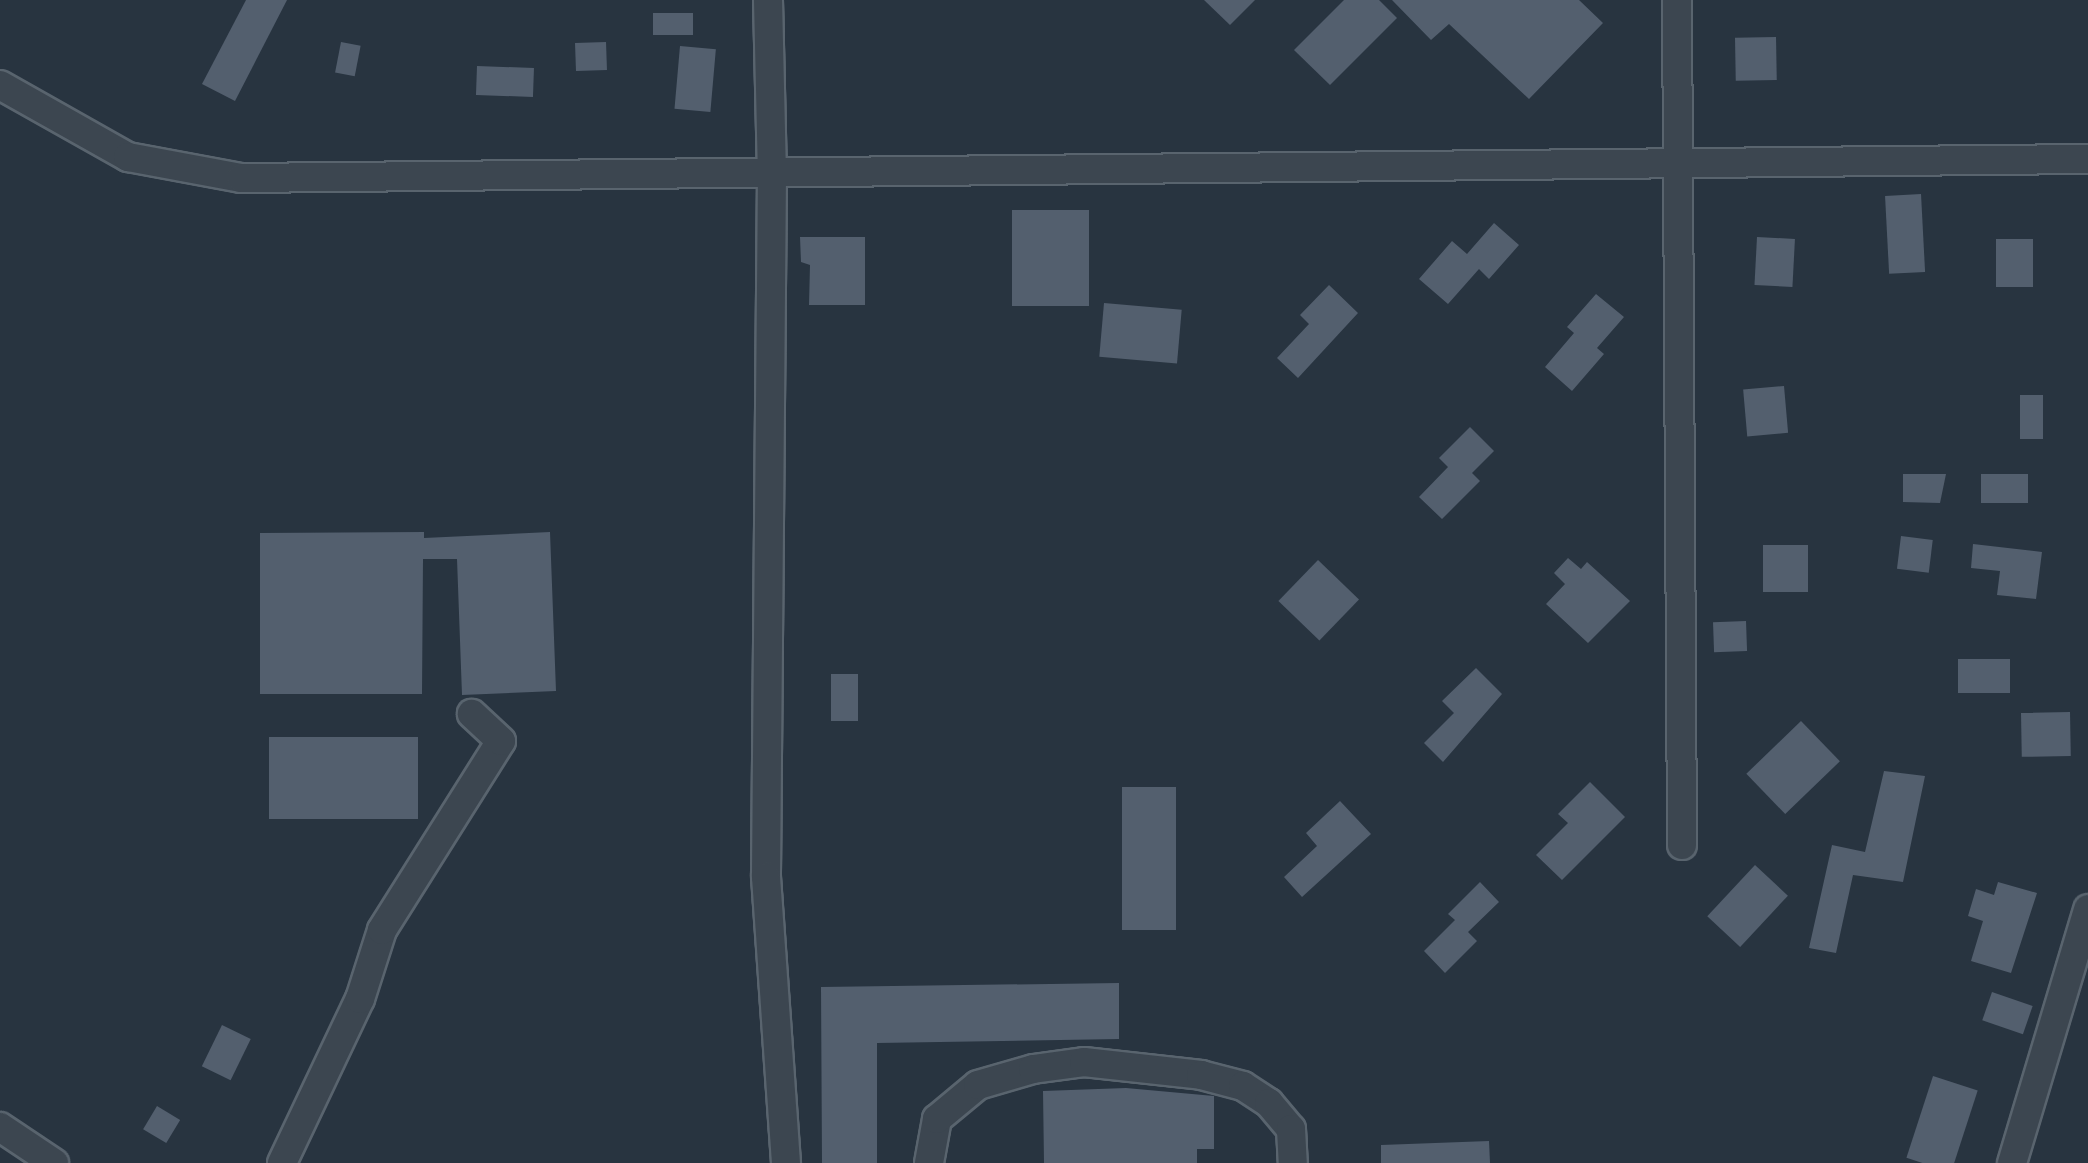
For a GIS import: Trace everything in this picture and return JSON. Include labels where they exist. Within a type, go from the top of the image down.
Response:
[{"type":"street","points":[[768,0],[772,173],[766,877],[786,1163]]},
{"type":"street","points":[[1677,0],[1682,845]]},
{"type":"street","points":[[0,85],[128,157],[241,178],[2088,159]]},
{"type":"street","points":[[282,1163],[360,999],[382,930],[501,741],[472,714]]},
{"type":"street","points":[[2012,1163],[2088,909]]},
{"type":"street","points":[[929,1163],[937,1119],[978,1085],[1033,1069],[1084,1062],[1201,1075],[1243,1086],[1269,1103],[1291,1129],[1293,1163]]},
{"type":"street","points":[[0,1127],[54,1163]]},
{"type":"building","points":[[246,0],[287,0],[235,101],[202,84]]},
{"type":"building","points":[[1204,0],[1255,0],[1230,25]]},
{"type":"building","points":[[1344,0],[1379,0],[1397,18],[1330,85],[1294,50]]},
{"type":"building","points":[[1392,0],[1579,0],[1603,23],[1529,99],[1449,24],[1431,40]]},
{"type":"building","points":[[653,13],[693,13],[693,35],[653,35]]},
{"type":"building","points":[[1776,37],[1777,80],[1736,81],[1735,38]]},
{"type":"building","points":[[341,42],[361,46],[355,76],[335,72]]},
{"type":"building","points":[[606,42],[607,70],[576,71],[575,43]]},
{"type":"building","points":[[680,46],[716,49],[710,112],[675,109]]},
{"type":"building","points":[[477,66],[534,68],[533,97],[476,95]]},
{"type":"building","points":[[1921,194],[1925,272],[1889,274],[1885,196]]},
{"type":"building","points":[[1012,210],[1089,210],[1089,306],[1012,306]]},
{"type":"building","points":[[1494,223],[1519,245],[1489,279],[1479,269],[1448,304],[1419,279],[1452,241],[1467,254]]},
{"type":"building","points":[[800,237],[865,237],[865,305],[809,305],[810,265],[801,262]]},
{"type":"building","points":[[1757,237],[1795,239],[1792,287],[1754,285]]},
{"type":"building","points":[[1996,239],[2033,239],[2033,287],[1996,287]]},
{"type":"building","points":[[1329,285],[1358,313],[1298,378],[1277,358],[1309,324],[1300,315]]},
{"type":"building","points":[[1596,294],[1624,317],[1597,348],[1604,354],[1572,391],[1545,367],[1574,333],[1567,327]]},
{"type":"building","points":[[1104,303],[1182,310],[1177,364],[1099,357]]},
{"type":"building","points":[[1784,386],[1788,433],[1747,436],[1743,390]]},
{"type":"building","points":[[2020,395],[2043,395],[2043,439],[2020,439]]},
{"type":"building","points":[[1470,427],[1494,451],[1472,473],[1480,481],[1442,519],[1419,497],[1448,467],[1439,458]]},
{"type":"building","points":[[1903,474],[1946,474],[1940,503],[1903,502]]},
{"type":"building","points":[[1981,474],[2028,474],[2028,503],[1981,503]]},
{"type":"building","points":[[424,532],[424,538],[550,532],[556,691],[462,695],[457,559],[423,559],[422,694],[260,694],[260,533]]},
{"type":"building","points":[[1901,536],[1933,540],[1929,573],[1897,569]]},
{"type":"building","points":[[1973,544],[2042,552],[2036,599],[1997,595],[2000,571],[1971,568]]},
{"type":"building","points":[[1763,545],[1808,545],[1808,592],[1763,592]]},
{"type":"building","points":[[1568,558],[1581,569],[1587,562],[1630,601],[1588,643],[1546,604],[1565,584],[1554,573]]},
{"type":"building","points":[[1318,560],[1359,600],[1319,641],[1278,601]]},
{"type":"building","points":[[1746,621],[1747,651],[1714,652],[1713,622]]},
{"type":"building","points":[[1958,659],[2010,659],[2010,693],[1958,693]]},
{"type":"building","points":[[1476,668],[1502,694],[1443,762],[1424,743],[1454,713],[1442,701]]},
{"type":"building","points":[[831,674],[858,674],[858,721],[831,721]]},
{"type":"building","points":[[2070,712],[2071,756],[2022,757],[2021,713]]},
{"type":"building","points":[[1801,721],[1840,761],[1785,814],[1746,774]]},
{"type":"building","points":[[269,737],[418,737],[418,819],[269,819]]},
{"type":"building","points":[[1884,771],[1925,776],[1903,882],[1853,875],[1836,953],[1809,948],[1832,845],[1865,852]]},
{"type":"building","points":[[1590,782],[1625,817],[1562,880],[1536,855],[1568,823],[1558,814]]},
{"type":"building","points":[[1122,787],[1176,787],[1176,930],[1122,930]]},
{"type":"building","points":[[1340,801],[1371,834],[1302,897],[1284,877],[1317,846],[1306,833]]},
{"type":"building","points":[[1755,865],[1788,896],[1740,947],[1707,916]]},
{"type":"building","points":[[1480,882],[1499,902],[1468,932],[1477,941],[1445,973],[1424,951],[1455,920],[1448,914]]},
{"type":"building","points":[[1998,882],[2037,893],[2011,973],[1971,961],[1983,921],[1968,916],[1976,889],[1994,895]]},
{"type":"building","points":[[1119,983],[1119,1039],[877,1043],[877,1163],[822,1163],[821,987]]},
{"type":"building","points":[[1992,992],[2033,1006],[2023,1034],[1982,1020]]},
{"type":"building","points":[[222,1025],[251,1039],[231,1080],[202,1066]]},
{"type":"building","points":[[1933,1076],[1978,1091],[1954,1163],[1922,1163],[1906,1158]]},
{"type":"building","points":[[1126,1088],[1214,1096],[1214,1149],[1197,1149],[1197,1163],[1044,1163],[1043,1091]]},
{"type":"building","points":[[157,1106],[180,1120],[166,1143],[143,1129]]},
{"type":"building","points":[[1489,1141],[1490,1163],[1381,1163],[1381,1145]]}]
